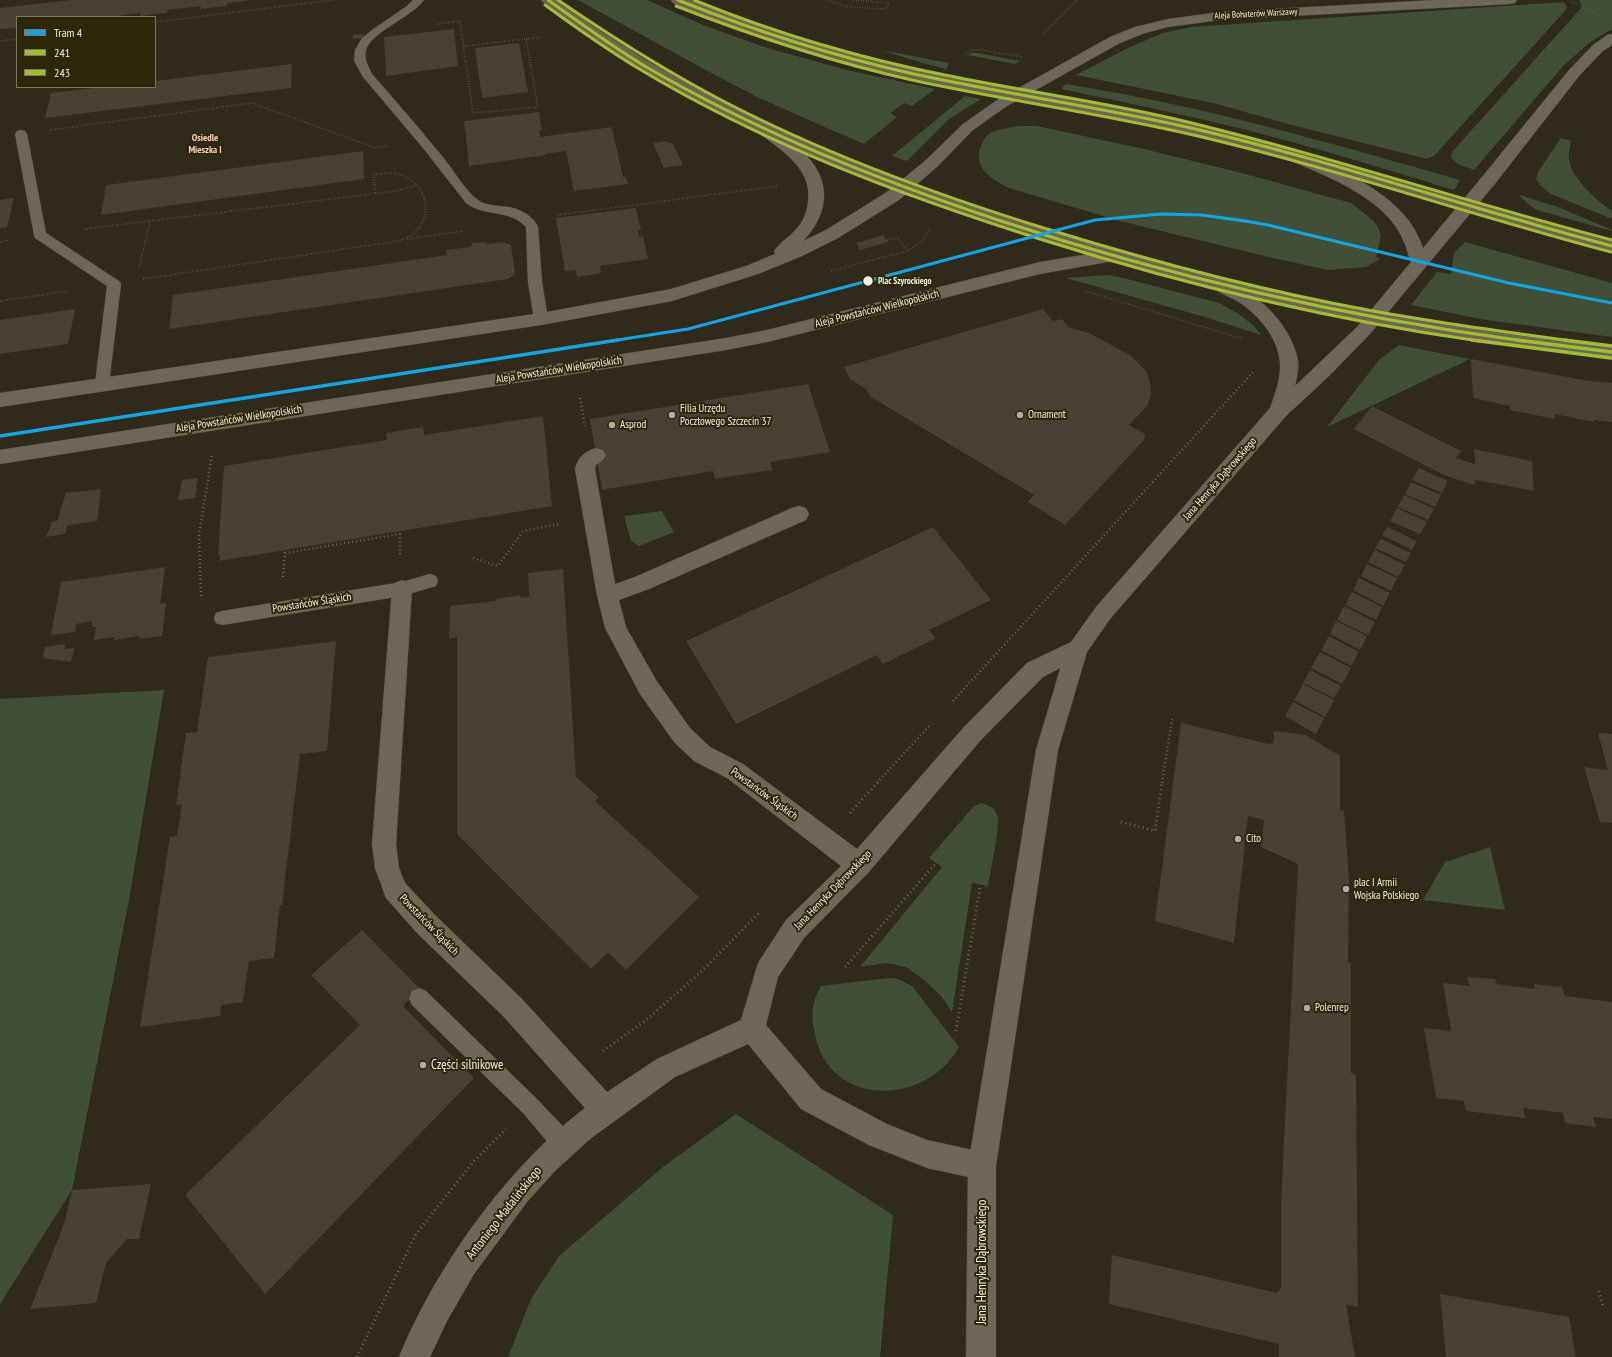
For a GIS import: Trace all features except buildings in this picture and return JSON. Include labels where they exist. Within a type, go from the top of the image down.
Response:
[{"type":"main road","points":[[548,0],[579,24],[649,68],[761,128],[903,188],[1041,234],[1113,256],[1217,283],[1373,317],[1517,340],[1612,352]]},
{"type":"main road","points":[[678,0],[768,34],[846,58],[915,74],[1141,117],[1284,152],[1466,206],[1612,246]]},
{"type":"street","name":"Aleja Bohaterów Warszawy","points":[[903,188],[932,163],[968,127],[1019,94],[1115,40],[1140,30],[1168,23],[1227,16],[1510,0]]},
{"type":"street","points":[[1466,206],[1488,181],[1574,73],[1598,48],[1612,38]]},
{"type":"street","points":[[752,270],[783,251],[803,233],[813,218],[818,199],[815,182],[800,158],[761,128]]},
{"type":"street","points":[[1284,152],[1350,181],[1381,202],[1403,223],[1411,235],[1417,250],[1419,262]]},
{"type":"street","points":[[0,400],[540,319],[672,295],[752,270],[817,242],[879,205],[903,188]]},
{"type":"street","name":"Jana Henryka Dąbrowskiego","points":[[981,1357],[982,1166],[1047,750],[1077,649],[1103,613],[1279,411],[1322,372],[1363,331],[1466,206]]},
{"type":"street","name":"Aleja Powstańców Wielkopolskich","points":[[0,457],[685,351],[767,336],[1040,268],[1113,256]]},
{"type":"street","points":[[1217,283],[1251,301],[1262,311],[1277,331],[1289,364],[1284,397],[1279,411]]},
{"type":"street","name":"Powstańców Śląskich","points":[[596,455],[588,461],[585,469],[606,595],[616,628],[644,680],[682,735],[702,754],[735,771],[762,793],[827,839],[859,865]]},
{"type":"street","points":[[606,595],[642,583],[799,514]]},
{"type":"street","name":"Powstańców Śląskich","points":[[402,589],[384,844],[387,868],[395,890],[426,924],[513,1008],[606,1110]]},
{"type":"street","name":"Jana Henryka Dąbrowskiego","points":[[752,1029],[767,972],[795,929],[859,865],[972,734],[1035,670],[1077,649]]},
{"type":"street","points":[[752,1029],[811,1099],[886,1138],[927,1154],[982,1166]]},
{"type":"street","name":"Antoniego Madalińskiego","points":[[414,1357],[437,1311],[464,1264],[518,1192],[545,1161],[580,1129],[666,1068],[752,1029]]},
{"type":"lane","points":[[419,0],[405,14],[376,31],[364,44],[358,54],[359,62],[367,75],[447,169],[470,201],[481,207],[520,213],[532,226],[535,282],[540,319]]},
{"type":"lane","points":[[21,134],[40,235],[114,284],[102,384]]},
{"type":"lane","name":"Powstańców Śląskich","points":[[222,618],[282,607],[402,589],[430,581]]},
{"type":"lane","points":[[419,998],[530,1106],[564,1144]]},
{"type":"path","points":[[156,22],[335,0]]},
{"type":"path","points":[[826,0],[848,6],[885,9],[889,3],[853,0]]},
{"type":"path","points":[[1043,34],[1077,0]]},
{"type":"path","points":[[1572,2],[1602,16]]},
{"type":"path","points":[[376,31],[460,21],[474,113],[538,107],[526,39]]},
{"type":"path","points":[[464,46],[542,37]]},
{"type":"path","points":[[0,41],[16,39]]},
{"type":"path","points":[[965,55],[970,50],[982,50],[1025,58]]},
{"type":"path","points":[[21,134],[252,103],[376,148]]},
{"type":"path","points":[[136,280],[406,239],[416,232],[422,224],[426,213],[425,197],[417,185],[399,174],[374,175],[374,194]]},
{"type":"path","points":[[40,235],[374,194],[396,191],[417,185]]},
{"type":"path","points":[[527,219],[778,186]]},
{"type":"path","points":[[137,273],[150,221]]},
{"type":"path","points":[[887,240],[898,238],[907,251]]},
{"type":"path","points":[[0,242],[4,241]]},
{"type":"path","points":[[1084,291],[1245,340]]},
{"type":"path","points":[[0,301],[62,293]]},
{"type":"path","points":[[579,393],[584,415]]},
{"type":"path","points":[[208,594],[200,596],[199,535],[213,451]]},
{"type":"path","points":[[473,558],[498,566],[523,532],[592,517]]},
{"type":"path","points":[[282,607],[285,553],[400,534],[402,589]]},
{"type":"path","points":[[1121,822],[1155,831],[1172,719]]},
{"type":"path","points":[[845,968],[936,863]]},
{"type":"path","points":[[956,1031],[980,888]]},
{"type":"path","points":[[1599,1291],[1603,1307]]},
{"type":"green space","points":[[578,0],[647,0],[703,25],[764,47],[847,70],[935,89],[912,106],[904,103],[890,113],[897,117],[864,144],[761,99]]},
{"type":"green space","points":[[1579,0],[1612,0],[1612,29],[1589,43],[1564,65],[1474,170],[1458,164],[1451,158],[1452,152],[1582,7]]},
{"type":"green space","points":[[1564,2],[1567,7],[1564,12],[1434,156],[1427,159],[1292,125],[1213,103],[1076,75],[1130,47],[1163,33],[1191,27]]},
{"type":"green space","points":[[881,50],[949,63],[946,69]]},
{"type":"green space","points":[[971,53],[1021,61],[1014,64],[968,55]]},
{"type":"green space","points":[[1066,84],[1215,114],[1314,139],[1460,180],[1454,190],[1325,151],[1247,130],[1061,89]]},
{"type":"green space","points":[[965,96],[981,99],[949,119],[907,161],[892,156]]},
{"type":"green space","points":[[1017,126],[1037,126],[1144,149],[1238,172],[1351,203],[1374,221],[1379,230],[1381,236],[1376,257],[1380,259],[1366,267],[1328,270],[1120,221],[1009,188],[991,177],[986,172],[979,161],[979,154],[984,139],[992,132]]},
{"type":"green space","points":[[1561,138],[1571,141],[1569,160],[1575,175],[1586,189],[1612,211],[1612,219],[1551,194],[1541,186],[1536,179],[1538,172]]},
{"type":"green space","points":[[1519,195],[1558,207],[1612,231],[1537,210],[1530,206]]},
{"type":"green space","points":[[1465,242],[1612,283],[1612,337],[1480,319],[1411,305],[1437,272],[1451,274],[1454,253]]},
{"type":"green space","points":[[1109,275],[1219,303],[1239,314],[1254,326],[1261,335],[1205,317],[1066,278]]},
{"type":"green space","points":[[1399,345],[1470,359],[1327,427],[1379,360]]},
{"type":"green space","points":[[662,511],[674,532],[639,546],[631,541],[624,516]]},
{"type":"green space","points":[[164,690],[129,900],[72,1190],[0,1304],[0,699]]},
{"type":"green space","points":[[980,803],[985,804],[994,810],[997,815],[998,828],[988,886],[972,883],[952,1012],[941,996],[924,980],[906,967],[886,963],[860,967],[942,867],[929,858],[973,807]]},
{"type":"green space","points":[[1490,847],[1505,910],[1423,900],[1445,862]]},
{"type":"green space","points":[[889,978],[898,979],[912,986],[959,1047],[944,1067],[924,1081],[901,1089],[878,1091],[856,1086],[837,1074],[822,1056],[814,1030],[813,1008],[821,986]]},
{"type":"green space","points":[[736,1114],[893,1215],[880,1357],[508,1357],[531,1299],[559,1256],[663,1167]]},
{"type":"tram line","name":"4","points":[[0,436],[688,329],[1095,220],[1118,217],[1161,214],[1202,215],[1268,225],[1509,283],[1612,303]]},
{"type":"transit line","name":"241","points":[[548,0],[606,41],[642,64],[688,90],[782,137],[879,178],[1028,230],[1155,267],[1283,299],[1370,317],[1460,332],[1612,352]]},
{"type":"transit line","points":[[558,0],[612,37],[668,71],[724,102],[782,130],[841,156],[901,179],[1024,222],[1196,272],[1284,293],[1462,326],[1612,346]]},
{"type":"transit line","name":"241","points":[[678,0],[765,33],[884,67],[1191,128],[1244,141],[1507,218],[1612,246]]},
{"type":"transit line","points":[[694,0],[755,24],[818,44],[945,75],[1118,107],[1230,132],[1339,162],[1557,226],[1612,240]]},
{"type":"transit line","name":"243","points":[[545,5],[591,38],[639,69],[732,119],[779,142],[828,163],[877,183],[976,219],[1153,273],[1282,305],[1368,323],[1429,333],[1611,358]]},
{"type":"transit line","name":"243","points":[[676,6],[792,48],[882,73],[1189,134],[1242,147],[1611,252]]},
{"type":"place","name":"Plac Szyrockiego","points":[[868,281]]},
{"type":"place","name":"Filia Urzędu Pocztowego Szczecin 37","points":[[672,415]]},
{"type":"place","name":"Ornament","points":[[1020,415]]},
{"type":"place","name":"Asprod","points":[[612,425]]},
{"type":"place","name":"Cito","points":[[1238,839]]},
{"type":"place","name":"plac I Armii Wojska Polskiego","points":[[1346,889]]},
{"type":"place","name":"Polenrep","points":[[1307,1008]]},
{"type":"place","name":"Części silnikowe","points":[[423,1065]]},
{"type":"district","name":"Osiedle Mieszka I","points":[[205,144]]}]
